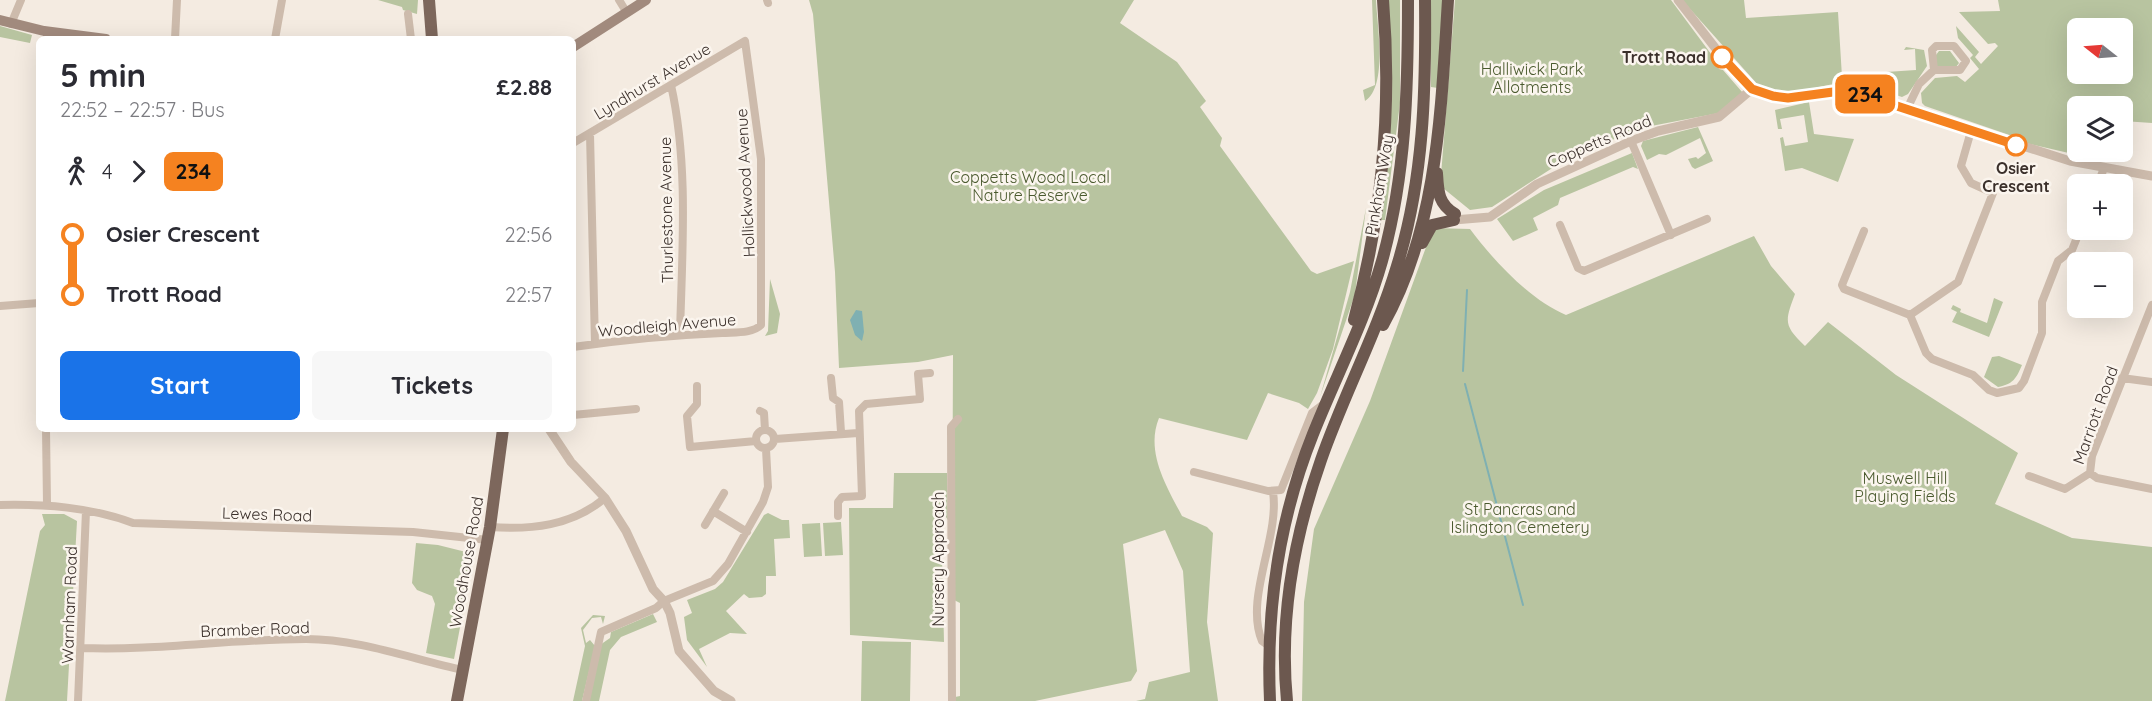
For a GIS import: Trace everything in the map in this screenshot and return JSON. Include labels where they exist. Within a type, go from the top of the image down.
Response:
[{"type":"highway","points":[[1270,701],[1269,646],[1274,585],[1286,517],[1298,476],[1325,403],[1341,368],[1362,290],[1376,215],[1385,113],[1383,0]]},
{"type":"highway","name":"Pinkham Way","points":[[1341,368],[1373,288],[1397,196],[1408,98],[1408,0]]},
{"type":"highway","name":"Pinkham Way","points":[[1364,359],[1396,271],[1414,199],[1423,137],[1425,0]]},
{"type":"highway","points":[[1287,701],[1285,612],[1297,547],[1321,459],[1364,359],[1397,301],[1423,220],[1442,105],[1449,0]]},
{"type":"highway","points":[[1406,277],[1430,227],[1435,223],[1455,217],[1438,196],[1435,154]]},
{"type":"main road","points":[[429,0],[432,36]]},
{"type":"main road","points":[[576,45],[646,0]]},
{"type":"main road","points":[[0,20],[78,36]]},
{"type":"main road","name":"Woodhouse Road","points":[[457,701],[489,533],[503,432]]},
{"type":"street","points":[[11,24],[21,0]]},
{"type":"street","points":[[175,36],[177,0]]},
{"type":"street","points":[[276,36],[282,0]]},
{"type":"street","points":[[619,0],[627,13]]},
{"type":"street","points":[[1678,0],[1727,63],[1752,89],[1788,98],[1848,90],[1908,107],[1971,131],[2104,168],[2152,176]]},
{"type":"street","points":[[408,14],[411,36]]},
{"type":"street","name":"Lyndhurst Avenue","points":[[576,141],[745,40]]},
{"type":"street","name":"Hollickwood Avenue","points":[[745,40],[761,159],[761,325]]},
{"type":"street","points":[[1908,107],[1919,84],[1934,70],[1960,70],[1966,61],[1954,46],[1936,46],[1932,50],[1934,70]]},
{"type":"street","name":"Thurlestone Avenue","points":[[671,85],[676,108],[683,226],[680,334]]},
{"type":"street","name":"Coppetts Road","points":[[1455,217],[1476,220],[1498,213],[1549,178],[1631,141],[1658,131],[1719,117],[1752,89]]},
{"type":"street","points":[[1910,315],[1958,282],[1993,193],[1971,183],[1960,166],[1971,131]]},
{"type":"street","points":[[590,134],[595,344]]},
{"type":"street","points":[[1631,141],[1671,235]]},
{"type":"street","points":[[2102,174],[2104,168]]},
{"type":"street","points":[[1560,225],[1578,268],[1584,271],[1707,219]]},
{"type":"street","points":[[1864,231],[1842,285],[1844,289],[1910,315],[1926,353],[1932,359],[1973,375],[1989,390],[1997,393],[2019,388],[2042,333],[2044,295],[2058,261],[2072,250],[2076,240]]},
{"type":"street","points":[[0,306],[36,303]]},
{"type":"street","name":"Marriott Road","points":[[2029,476],[2065,489],[2090,473],[2092,456],[2152,305]]},
{"type":"street","name":"Woodleigh Avenue","points":[[576,347],[680,334],[739,332],[756,330],[761,325]]},
{"type":"street","points":[[838,516],[838,502],[842,497],[862,496],[859,411],[866,404],[920,399],[918,374],[930,373]]},
{"type":"street","points":[[831,378],[833,398],[839,402],[841,432]]},
{"type":"street","points":[[2122,378],[2152,382]]},
{"type":"street","points":[[697,386],[697,404],[687,416],[690,447],[756,441]]},
{"type":"street","points":[[1194,472],[1273,492],[1281,490],[1285,485],[1312,413],[1325,403]]},
{"type":"street","points":[[576,415],[636,409]]},
{"type":"street","points":[[760,411],[764,412],[765,430]]},
{"type":"street","name":"Nursery Approach","points":[[952,701],[951,427],[958,419]]},
{"type":"street","points":[[765,430],[772,433],[775,439]]},
{"type":"street","points":[[765,430],[758,434],[756,441],[760,447],[766,449]]},
{"type":"street","points":[[46,432],[47,504]]},
{"type":"street","points":[[551,432],[571,462],[604,498],[626,531],[653,589],[664,601],[670,613],[679,651],[714,691],[731,701]]},
{"type":"street","points":[[775,439],[841,432],[858,433]]},
{"type":"street","points":[[766,449],[773,444],[775,439]]},
{"type":"street","points":[[586,701],[601,632],[656,608],[664,601],[713,581],[728,564],[763,502],[768,487],[766,449]]},
{"type":"street","points":[[2090,473],[2097,478],[2152,489]]},
{"type":"street","points":[[1269,646],[1262,641],[1257,625],[1262,573],[1276,507],[1273,492]]},
{"type":"street","points":[[705,525],[724,493]]},
{"type":"street","name":"Lewes Road","points":[[0,505],[47,504],[86,511],[133,524],[489,533],[548,525],[572,518],[604,498]]},
{"type":"street","name":"Warnham Road","points":[[78,701],[86,511]]},
{"type":"street","points":[[714,511],[747,532]]},
{"type":"street","name":"Bramber Road","points":[[81,648],[127,650],[307,639],[358,645],[463,670]]},
{"type":"green space","points":[[378,0],[418,0],[417,14],[403,10],[402,7]]},
{"type":"green space","name":"Coppetts Wood Local Nature Reserve","points":[[809,0],[1134,0],[1120,23],[1177,62],[1206,101],[1200,107],[1222,138],[1220,146],[1311,271],[1317,274],[1354,261],[1333,349],[1317,393],[1308,409],[1299,403],[1268,393],[1247,440],[1159,418],[1155,431],[1155,444],[1156,456],[1164,481],[1182,516],[1207,527],[1213,533],[1207,622],[1218,701],[1136,701],[1145,699],[1149,682],[1190,672],[1183,571],[1165,530],[1123,544],[1137,671],[1131,681],[1035,701],[954,701],[955,697],[960,696],[960,603],[952,599],[953,355],[918,362],[839,368],[835,272],[813,14]]},
{"type":"green space","points":[[1372,0],[1376,0],[1379,69],[1377,82],[1365,101],[1363,90],[1375,85]]},
{"type":"green space","points":[[1388,0],[1400,0],[1400,103],[1385,220],[1380,220]]},
{"type":"green space","points":[[1431,0],[1444,0],[1438,88],[1431,87]]},
{"type":"green space","name":"Halliwick Park Allotments","points":[[1455,0],[1671,0],[1717,62],[1719,69],[1723,70],[1743,93],[1719,113],[1646,127],[1612,140],[1554,167],[1492,207],[1470,210],[1443,188],[1441,175]]},
{"type":"green space","points":[[1682,0],[1744,0],[1746,18],[1838,12],[1842,77],[1839,83],[1788,92],[1778,92],[1759,86]]},
{"type":"green space","points":[[1998,0],[2152,0],[2152,123],[2133,122],[2133,96],[2067,96],[2067,153],[2021,142],[2021,139],[1925,106],[1922,103],[1921,93],[1935,78],[1957,76],[1965,82],[1979,69],[1970,58],[1973,55],[1958,38],[1956,26],[1979,52],[1975,57],[1981,64],[1998,46],[1995,43],[1988,44],[1959,12],[2000,11]]},
{"type":"green space","points":[[0,26],[32,35],[30,43],[0,37]]},
{"type":"green space","points":[[1906,47],[1924,50],[1927,66],[1908,94],[1902,97],[1872,87],[1871,73],[1916,70],[1915,49],[1904,50]]},
{"type":"green space","points":[[1939,51],[1950,51],[1959,63],[1956,67],[1936,66],[1936,55]]},
{"type":"green space","points":[[1809,102],[1814,134],[1854,139],[1838,182],[1802,168],[1785,171],[1780,138],[1783,137],[1785,146],[1808,142],[1804,115],[1780,119],[1782,129],[1778,129],[1775,110]]},
{"type":"green space","points":[[1698,127],[1713,161],[1695,169],[1692,167],[1688,159],[1696,157],[1698,159],[1706,153],[1700,138],[1666,155],[1659,154],[1647,160],[1641,146],[1643,141]]},
{"type":"green space","points":[[1632,153],[1638,169],[1633,167],[1560,198],[1558,205],[1533,218],[1538,230],[1513,241],[1497,219],[1544,190]]},
{"type":"green space","points":[[1366,208],[1355,294],[1320,397],[1350,292]]},
{"type":"green space","name":"St Pancras and Islington Cemetery","points":[[1433,228],[1470,229],[1513,278],[1539,300],[1566,315],[1754,236],[1771,266],[1795,294],[1788,322],[1793,333],[1805,346],[1828,322],[1896,375],[2018,453],[1995,504],[2072,538],[2152,547],[2152,701],[1302,701],[1304,602],[1314,529],[1370,401]]},
{"type":"green space","points":[[770,279],[780,314],[777,333],[765,336],[768,331]]},
{"type":"green space","points":[[1994,298],[2003,302],[1989,337],[1952,322],[1957,312],[1951,309],[1953,305],[1961,309],[1960,312],[1987,323]]},
{"type":"green space","points":[[1999,356],[2022,365],[2013,380],[1998,387],[1984,377],[1992,357]]},
{"type":"green space","points":[[894,473],[947,473],[948,520],[941,510],[944,642],[850,635],[849,508],[893,508]]},
{"type":"green space","points":[[768,513],[782,520],[789,520],[790,538],[774,539],[776,576],[766,576],[766,594],[762,597],[749,598],[744,594],[726,611],[747,634],[730,633],[699,649],[707,667],[687,640],[684,617],[692,613],[687,600],[715,589],[723,582],[764,515]]},
{"type":"green space","points":[[42,514],[64,514],[77,521],[67,701],[5,701],[40,531],[45,525]]},
{"type":"green space","points":[[841,522],[843,555],[825,556],[823,523]]},
{"type":"green space","points":[[820,523],[822,556],[804,557],[802,524]]},
{"type":"green space","points":[[416,543],[438,545],[474,554],[454,659],[426,653],[435,604],[432,596],[417,590],[412,583]]},
{"type":"green space","points":[[653,614],[657,622],[621,637],[610,650],[599,701],[588,701],[600,645],[610,638],[611,632]]},
{"type":"green space","points":[[593,615],[605,616],[603,624],[601,617],[592,618],[583,630],[586,643],[590,640],[595,646],[582,701],[573,701],[585,646],[581,628]]},
{"type":"green space","points":[[862,641],[911,642],[910,701],[861,701]]},
{"type":"water","points":[[856,310],[862,311],[864,332],[862,341],[855,335],[850,320]]},
{"type":"waterway","points":[[1463,371],[1467,290]]},
{"type":"waterway","points":[[1465,384],[1523,605]]},
{"type":"bus line","name":"234","points":[[1722,57],[1752,89],[1773,96],[1788,98],[1848,90],[1908,107],[2016,145]]},
{"type":"place","name":"Trott Road","points":[[1722,57]]},
{"type":"place","name":"Osier Crescent","points":[[2016,145]]},
{"type":"park label","name":"Muswell Hill Playing Fields","points":[[1905,487]]}]
